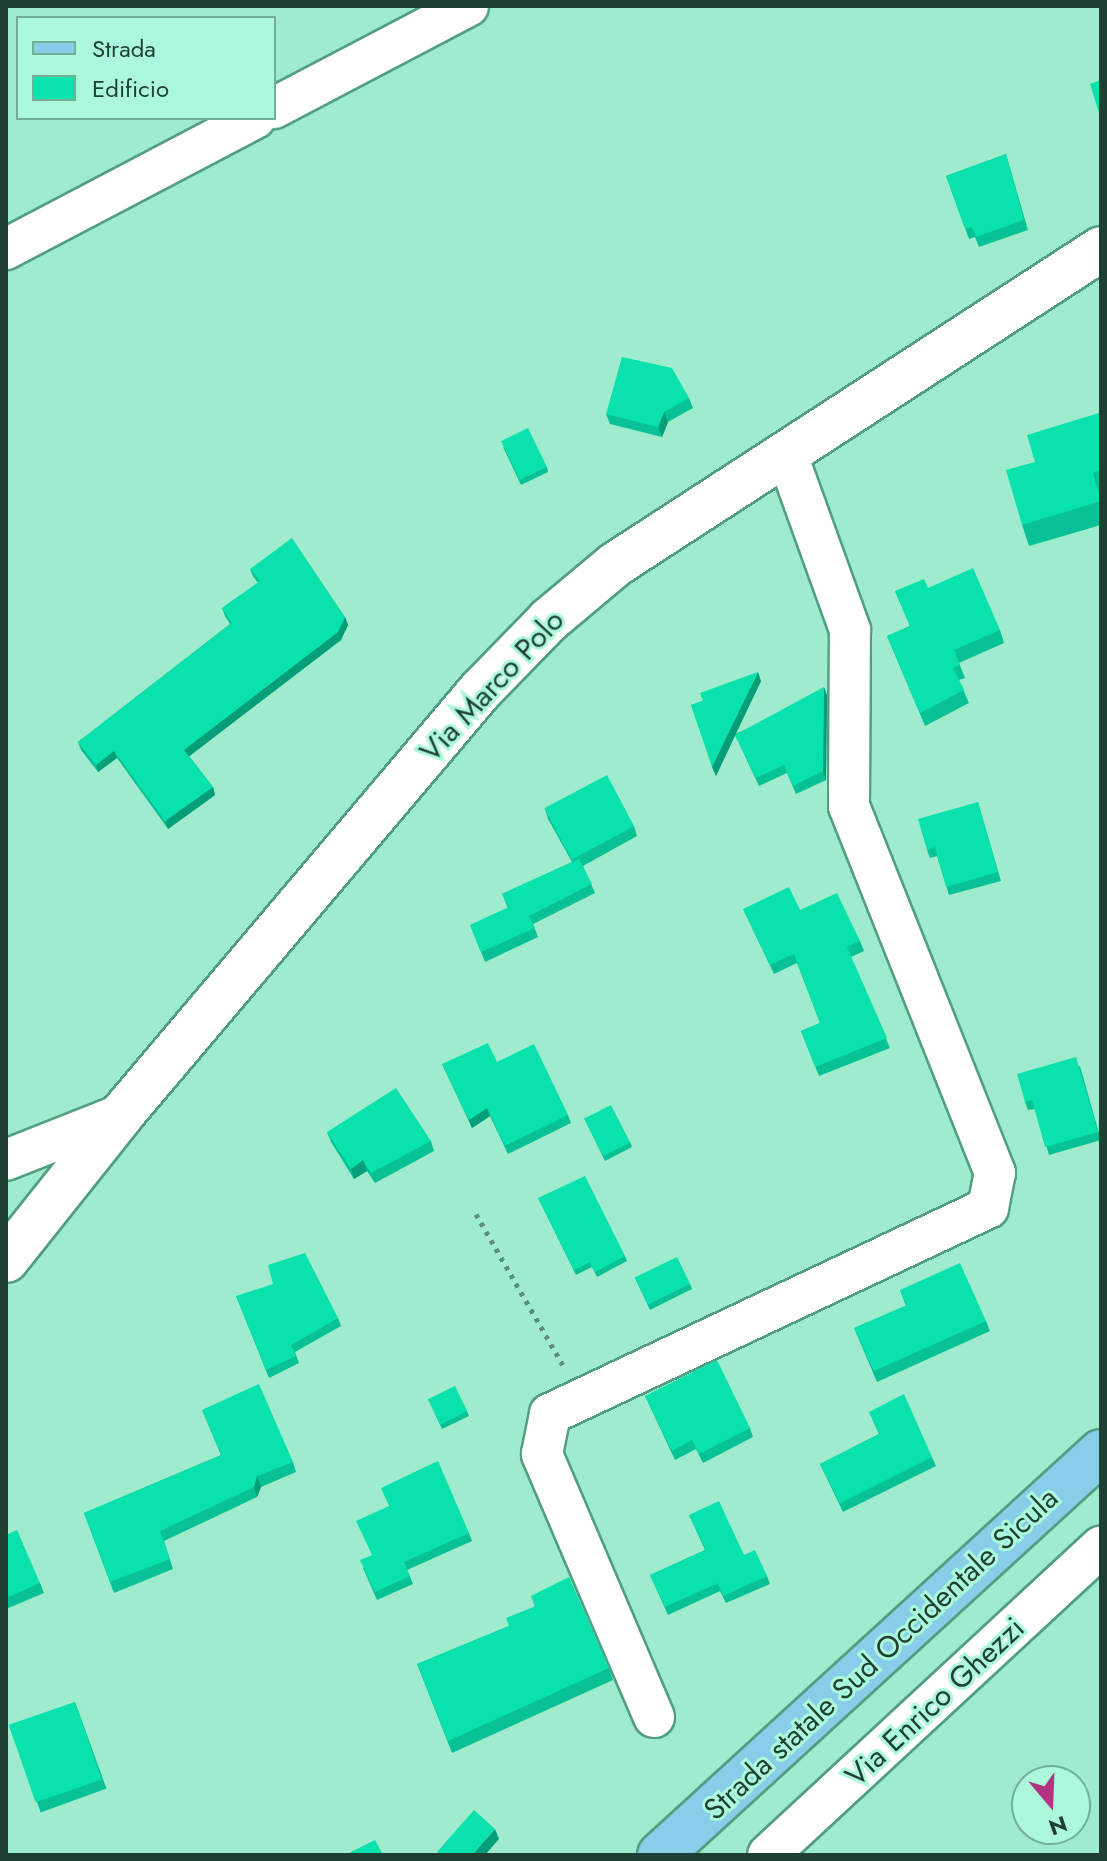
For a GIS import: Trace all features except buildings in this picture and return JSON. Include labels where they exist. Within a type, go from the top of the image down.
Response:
[{"type":"main road","name":"Strada statale Sud Occidentale Sicula","points":[[660,1855],[1101,1452]]},
{"type":"street","points":[[276,107],[468,6]]},
{"type":"street","points":[[6,249],[251,120]]},
{"type":"street","name":"Via Marco Polo","points":[[6,1260],[122,1114],[480,691],[549,620],[616,564],[1101,249]]},
{"type":"street","points":[[654,1717],[542,1454],[550,1414],[988,1208],[995,1173],[849,806],[850,630],[786,452]]},
{"type":"street","points":[[6,1160],[122,1114]]},
{"type":"street","name":"Via Enrico Ghezzi","points":[[768,1855],[1098,1561]]},
{"type":"path","points":[[476,1214],[583,1400]]}]
